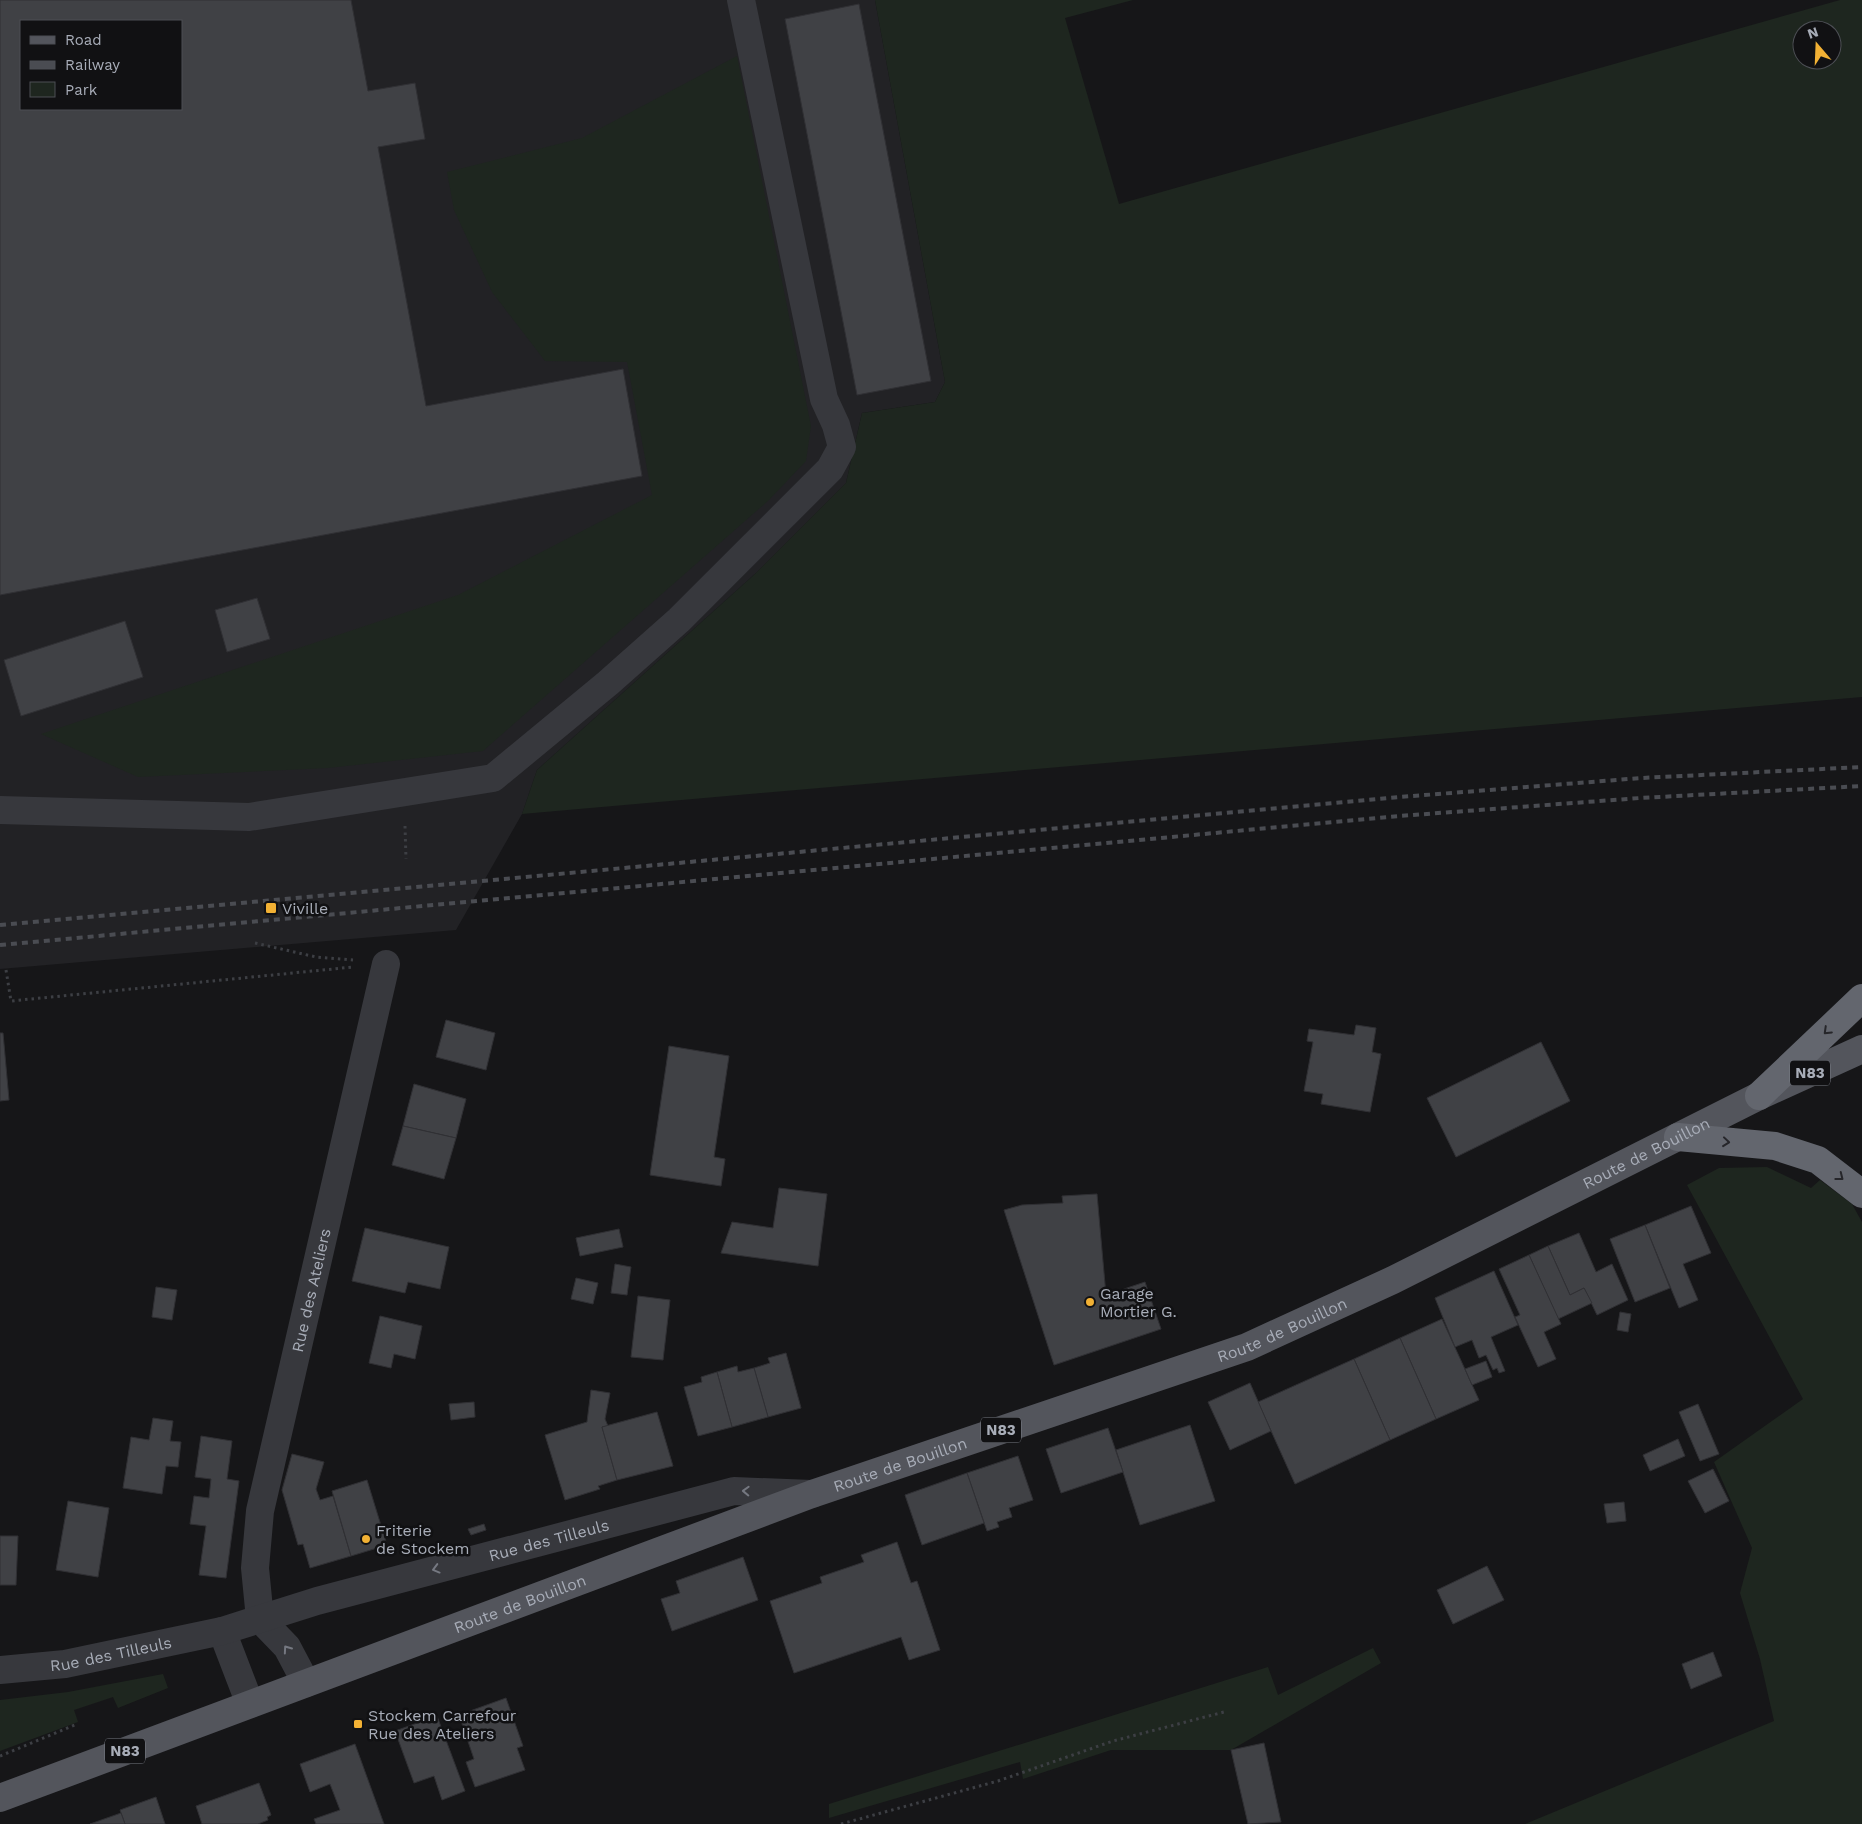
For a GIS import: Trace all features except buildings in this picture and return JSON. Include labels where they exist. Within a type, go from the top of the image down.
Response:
[{"type":"highway","points":[[1759,1096],[1862,998]]},
{"type":"highway","points":[[1678,1137],[1775,1146],[1818,1160],[1862,1194]]},
{"type":"main road","name":"Route de Bouillon","points":[[0,1798],[812,1494],[1247,1347],[1393,1280],[1759,1096],[1862,1049]]},
{"type":"street","points":[[0,810],[249,817],[493,778],[608,683],[679,620],[830,469],[842,447],[836,425],[824,399],[741,0]]},
{"type":"street","name":"Rue des Ateliers","points":[[260,1619],[255,1568],[260,1511],[386,964]]},
{"type":"street","name":"Rue des Tilleuls","points":[[0,1670],[65,1664],[222,1632],[317,1601],[734,1491],[812,1494]]},
{"type":"street","points":[[260,1619],[286,1647],[306,1683]]},
{"type":"street","points":[[222,1632],[250,1704]]},
{"type":"path","points":[[255,943],[316,956],[386,964]]},
{"type":"path","points":[[6,970],[12,1001],[386,964]]},
{"type":"path","points":[[841,1824],[998,1781],[1113,1741],[1224,1712]]},
{"type":"path","points":[[0,1756],[77,1724]]},
{"type":"shaded area","points":[[0,0],[875,0],[945,382],[935,402],[862,413],[846,483],[756,573],[537,770],[522,814],[456,930],[0,969]]},
{"type":"green space","points":[[875,0],[1133,0],[1065,18],[1119,204],[1840,0],[1862,0],[1862,697],[522,814],[537,770],[756,573],[846,483],[862,413],[935,402],[945,382]]},
{"type":"green space","points":[[737,56],[811,426],[806,461],[769,500],[483,751],[328,768],[138,777],[41,734],[458,595],[652,495],[627,362],[545,361],[492,292],[454,210],[447,172],[582,138]]},
{"type":"green space","points":[[1767,1167],[1811,1188],[1820,1180],[1852,1204],[1862,1222],[1862,1824],[1525,1824],[1774,1721],[1760,1659],[1740,1593],[1752,1548],[1714,1462],[1803,1399],[1687,1185],[1719,1168]]},
{"type":"green space","points":[[1373,1648],[1381,1663],[1231,1750],[1111,1750],[1023,1779],[1020,1762],[829,1818],[829,1804],[1268,1667],[1278,1695]]},
{"type":"green space","points":[[163,1674],[168,1688],[118,1708],[113,1697],[74,1710],[78,1722],[0,1751],[0,1700],[68,1692]]},
{"type":"railway","points":[[0,925],[1400,797],[1641,778],[1862,767]]},
{"type":"railway","points":[[0,945],[1399,816],[1640,798],[1862,786]]},
{"type":"place","name":"Viville","points":[[271,908]]},
{"type":"place","name":"Garage Mortier G.","points":[[1090,1302]]},
{"type":"place","name":"Friterie de Stockem","points":[[366,1539]]},
{"type":"place","name":"Stockem Carrefour Rue des Ateliers","points":[[358,1724]]}]
